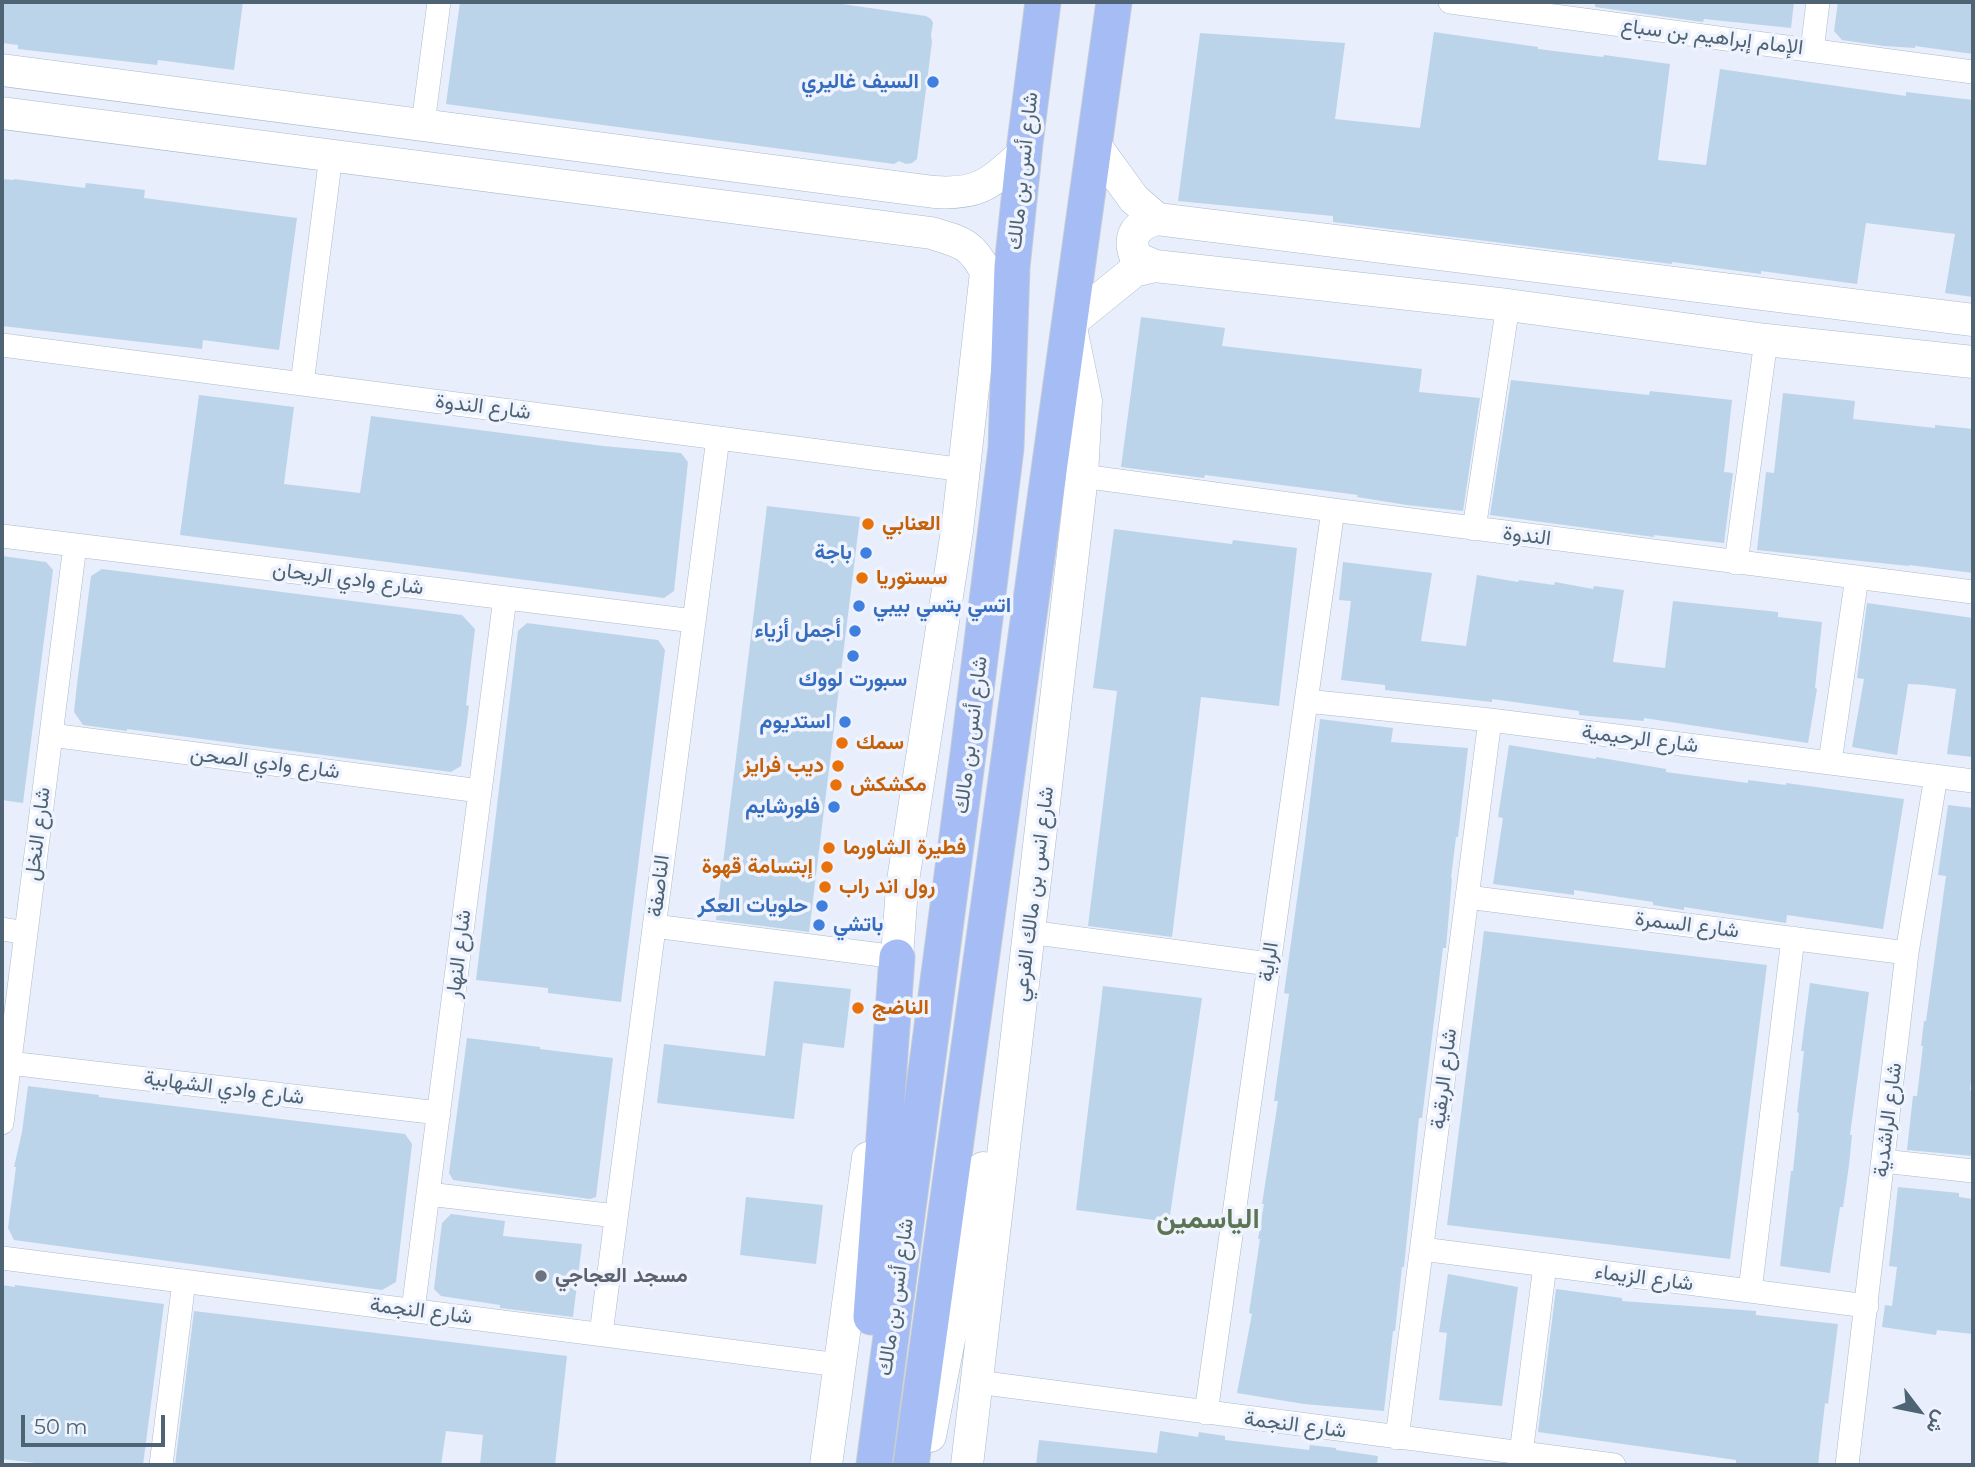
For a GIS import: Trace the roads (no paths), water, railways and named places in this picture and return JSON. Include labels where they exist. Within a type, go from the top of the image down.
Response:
[{"type":"main road","name":"شارع أنس بن مالك","points":[[873,1465],[970,747],[1005,462],[1012,267],[1023,154],[1043,2]]},
{"type":"main road","points":[[911,1465],[1114,2]]},
{"type":"main road","points":[[861,1465],[897,957]]},
{"type":"street","points":[[423,124],[439,2]]},
{"type":"street","name":"الإمام إبراهيم بن سباع","points":[[1450,2],[1595,12],[1812,50],[1973,72]]},
{"type":"street","points":[[1812,50],[1818,2]]},
{"type":"street","points":[[826,1465],[897,957],[902,887],[965,470],[986,272],[978,256],[963,243],[931,233],[14,115],[17,71],[955,193],[976,190],[996,178],[1023,154]]},
{"type":"street","points":[[1094,144],[1133,199],[1157,219]]},
{"type":"street","points":[[302,384],[331,155]]},
{"type":"street","points":[[1970,362],[1766,340],[1508,305],[1155,266],[1136,258],[1132,238],[1143,223],[1157,219],[1972,320]]},
{"type":"street","points":[[1070,323],[1134,271],[1155,266]]},
{"type":"street","points":[[957,531],[1012,267]]},
{"type":"street","points":[[1474,529],[1508,305]]},
{"type":"street","points":[[1907,355],[1924,346],[1931,332],[1927,322],[1916,313]]},
{"type":"street","points":[[1970,362],[1959,353],[1957,344],[1962,330],[1972,320]]},
{"type":"street","name":"شارع انس بن مالك الفرعي","points":[[967,1465],[1082,476],[1086,401],[1070,323]]},
{"type":"street","points":[[1736,562],[1766,340]]},
{"type":"street","name":"شارع الندوة","points":[[2,345],[965,470]]},
{"type":"street","name":"الناصفة","points":[[601,1334],[718,438]]},
{"type":"street","name":"الندوة","points":[[1082,476],[1973,592]]},
{"type":"street","name":"الراية","points":[[1206,1413],[1333,510]]},
{"type":"street","name":"شارع وادي الريحان","points":[[2,536],[694,621]]},
{"type":"street","name":"شارع النخل","points":[[2,1123],[75,545]]},
{"type":"street","points":[[1830,762],[1857,577]]},
{"type":"street","name":"شارع النهار","points":[[413,1310],[505,598]]},
{"type":"street","name":"شارع الرحيمية","points":[[1306,701],[1490,720],[1973,781]]},
{"type":"street","name":"شارع الربقية","points":[[1397,1438],[1490,720]]},
{"type":"street","name":"شارع وادي الصحن","points":[[51,735],[480,791]]},
{"type":"street","name":"شارع الراشدية","points":[[1847,1465],[1907,953],[1936,776]]},
{"type":"street","name":"شارع السمرة","points":[[1467,897],[1907,953]]},
{"type":"street","points":[[654,926],[897,957]]},
{"type":"street","points":[[2,929],[26,933]]},
{"type":"street","points":[[925,1465],[1029,932],[1269,964]]},
{"type":"street","points":[[1750,1292],[1793,938]]},
{"type":"street","name":"شارع وادي الشهابية","points":[[9,1063],[439,1113]]},
{"type":"street","points":[[1883,1161],[1973,1171]]},
{"type":"street","points":[[428,1194],[616,1216]]},
{"type":"street","name":"شارع الزيماء","points":[[1422,1249],[1867,1306]]},
{"type":"street","name":"شارع النجمة","points":[[2,1258],[839,1365]]},
{"type":"street","points":[[1521,1454],[1545,1265]]},
{"type":"street","points":[[161,1465],[184,1281]]},
{"type":"street","name":"شارع النجمة","points":[[977,1382],[1521,1454],[1560,1462],[1614,1465]]},
{"type":"place","name":"السيف غاليري","points":[[933,82]]},
{"type":"place","name":"العنابي","points":[[868,524]]},
{"type":"place","name":"باجة","points":[[866,553]]},
{"type":"place","name":"سستوريا","points":[[862,578]]},
{"type":"place","name":"اتسي بتسي بيبي","points":[[859,606]]},
{"type":"place","name":"أجمل أزياء","points":[[855,631]]},
{"type":"place","name":"سبورت لووك","points":[[853,656]]},
{"type":"place","name":"استديوم","points":[[845,722]]},
{"type":"place","name":"سمك","points":[[842,743]]},
{"type":"place","name":"ديب فرايز","points":[[838,766]]},
{"type":"place","name":"مكشكش","points":[[836,785]]},
{"type":"place","name":"فلورشايم","points":[[834,807]]},
{"type":"place","name":"فطيرة الشاورما","points":[[829,848]]},
{"type":"place","name":"إبتسامة قهوة","points":[[827,867]]},
{"type":"place","name":"رول اند راب","points":[[825,887]]},
{"type":"place","name":"حلويات العكر","points":[[822,906]]},
{"type":"place","name":"باتشي","points":[[819,925]]},
{"type":"place","name":"الناضج","points":[[858,1008]]},
{"type":"place","name":"مسجد العجاجي","points":[[541,1276]]},
{"type":"district","name":"الياسمين","points":[[1208,1220]]}]
